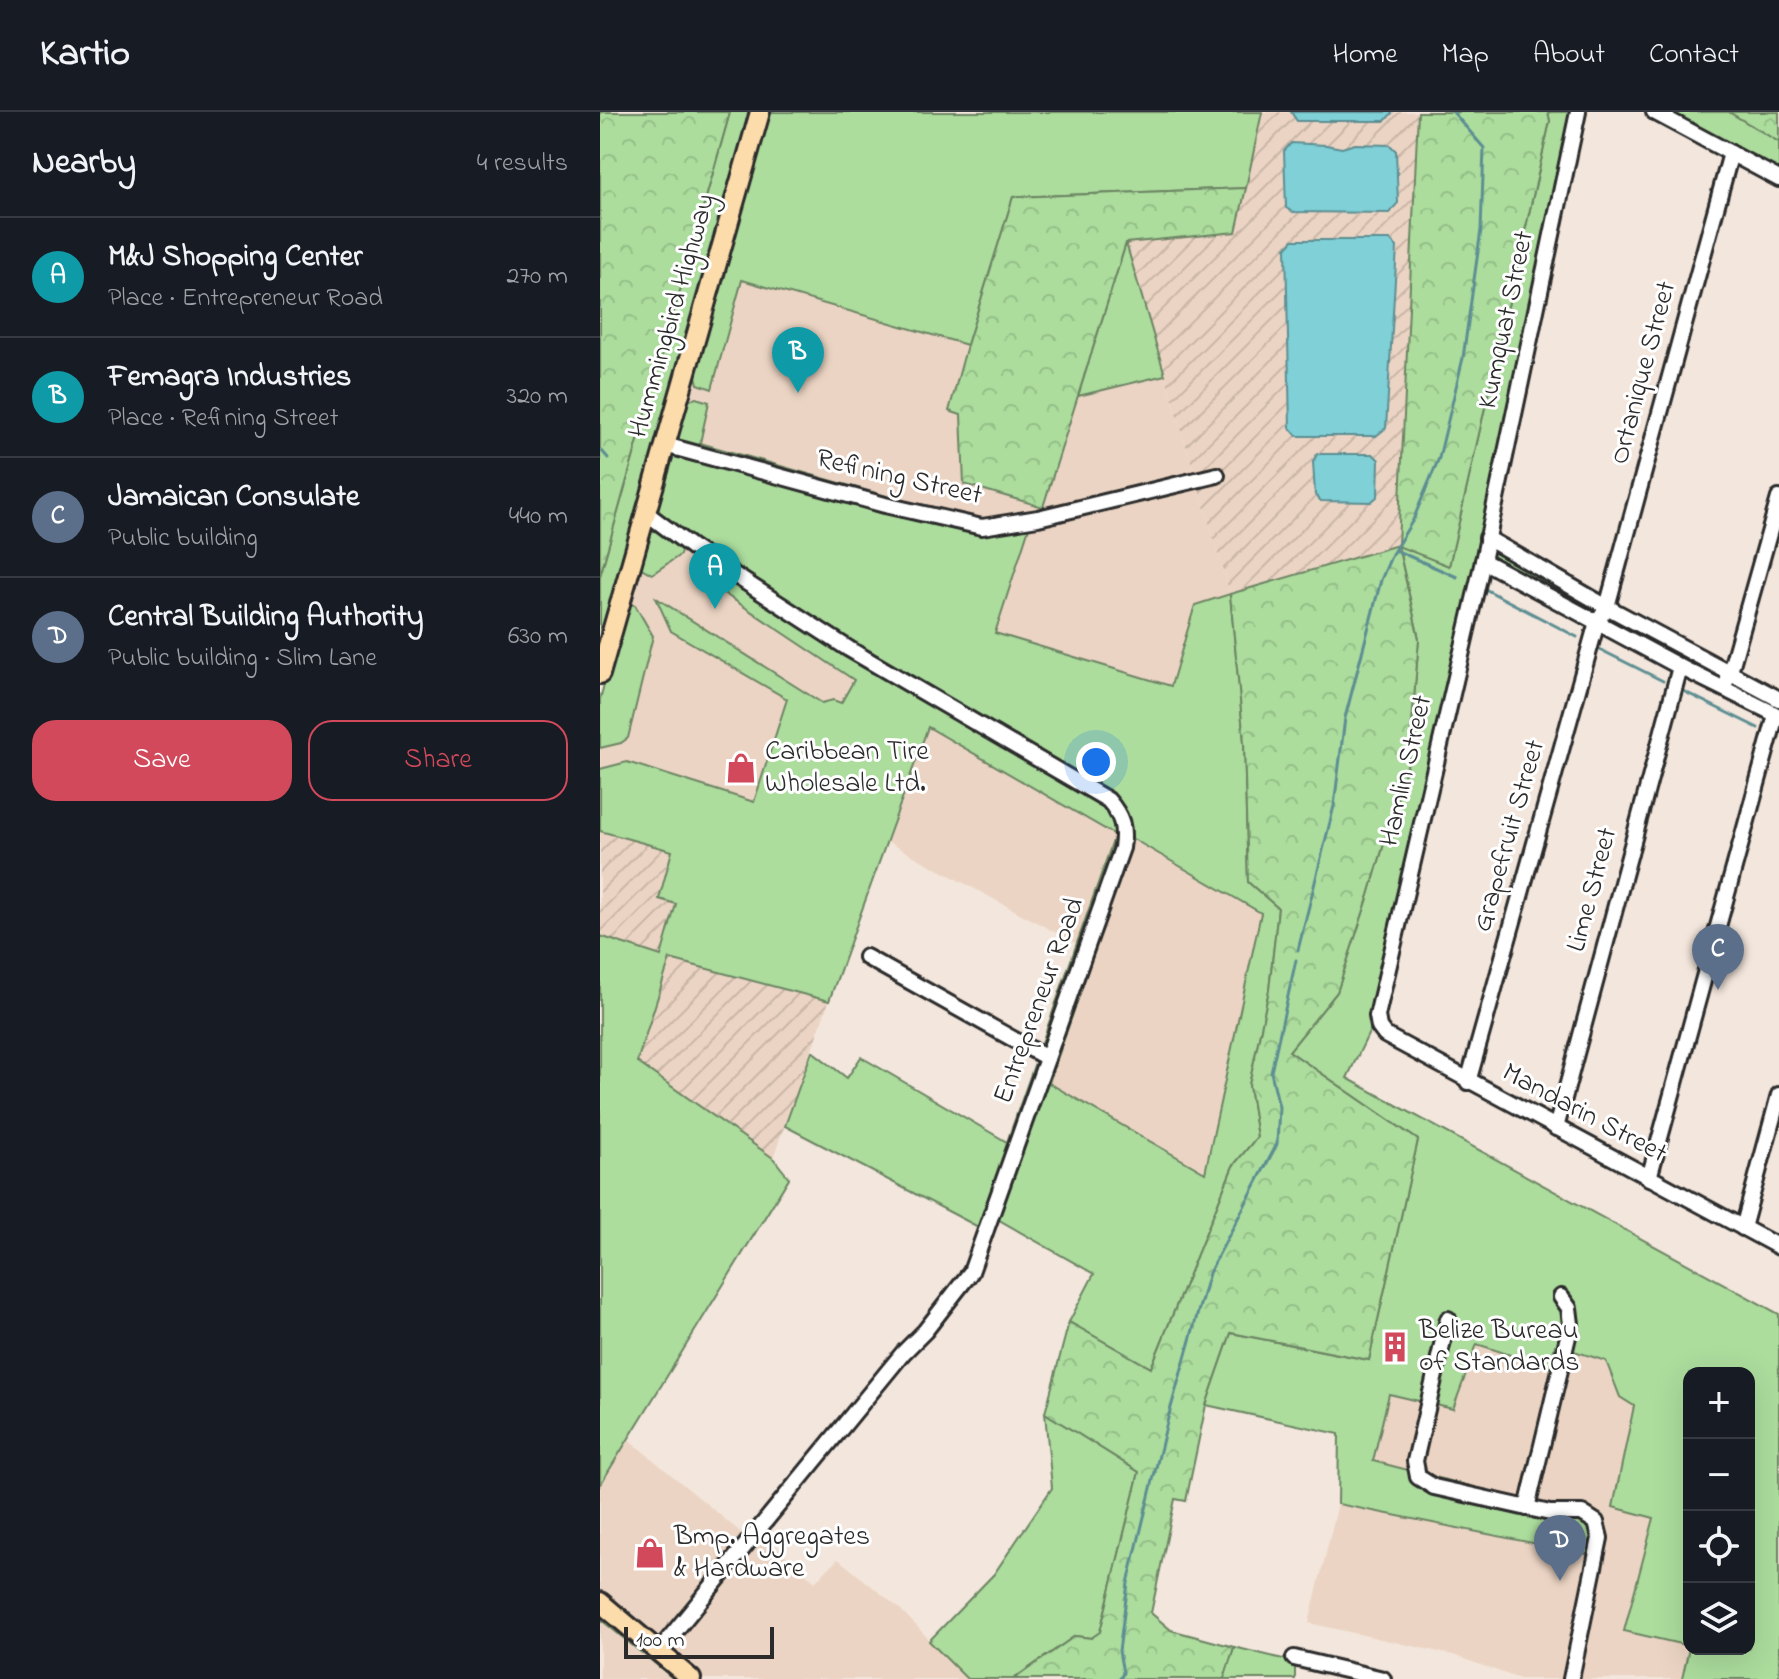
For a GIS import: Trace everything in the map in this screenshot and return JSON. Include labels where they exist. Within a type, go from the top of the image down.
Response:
[{"type":"main road","name":"Hummingbird Highway","points":[[600,674],[604,646],[760,112]]},
{"type":"main road","points":[[600,1602],[691,1679]]},
{"type":"street","name":"Kumquat Street","points":[[1487,538],[1578,112]]},
{"type":"street","points":[[1654,112],[1779,179]]},
{"type":"street","name":"Ortanique Street","points":[[1607,607],[1731,153]]},
{"type":"street","name":"Refining Street","points":[[665,445],[885,505],[982,527],[1038,518],[1217,475]]},
{"type":"street","points":[[1725,689],[1779,498]]},
{"type":"street","name":"Entrepreneur Road","points":[[645,512],[693,548],[849,649],[1108,800],[1119,812],[1125,829],[1122,848],[971,1272],[658,1652]]},
{"type":"street","name":"Hamlin Street","points":[[1377,1016],[1487,538]]},
{"type":"street","points":[[1487,538],[1607,607],[1779,699]]},
{"type":"street","points":[[1483,561],[1777,716],[1649,1178]]},
{"type":"street","name":"Grapefruit Street","points":[[1468,1082],[1597,622],[1607,607]]},
{"type":"street","name":"Lime Street","points":[[1556,1128],[1680,667]]},
{"type":"street","points":[[866,957],[1047,1058]]},
{"type":"street","name":"Mandarin Street","points":[[1377,1016],[1379,1027],[1385,1035],[1779,1247]]},
{"type":"street","points":[[1743,1228],[1779,1095]]},
{"type":"street","points":[[1527,1508],[1571,1324],[1569,1308],[1561,1297]]},
{"type":"street","points":[[1448,1319],[1415,1461],[1418,1477],[1429,1486],[1550,1513],[1582,1513],[1596,1522],[1600,1529],[1587,1612],[1571,1679]]},
{"type":"street","points":[[1301,1679],[1300,1660],[1383,1679]]},
{"type":"shaded area","points":[[1262,112],[1418,112],[1398,545],[1230,594],[1126,243],[1236,232]]},
{"type":"shaded area","points":[[741,280],[967,345],[949,411],[961,414],[964,484],[1042,507],[1078,396],[1165,375],[1230,594],[1195,605],[1171,686],[995,633],[1034,513],[973,521],[699,443],[709,403],[684,402],[694,368],[724,351]]},
{"type":"shaded area","points":[[682,547],[702,560],[696,574],[854,680],[841,703],[822,703],[657,599],[671,631],[787,699],[754,802],[628,762],[600,769],[600,748],[628,738],[653,636],[638,610],[627,604],[638,566],[652,574],[680,555]]},
{"type":"shaded area","points":[[928,726],[1115,834],[1077,944],[888,842]]},
{"type":"shaded area","points":[[600,831],[672,851],[659,899],[677,904],[661,956],[600,936]]},
{"type":"shaded area","points":[[1133,839],[1262,913],[1205,1173],[1048,1083]]},
{"type":"shaded area","points":[[670,958],[829,1001],[773,1158],[637,1062]]},
{"type":"shaded area","points":[[1477,1344],[1549,1368],[1555,1345],[1606,1361],[1620,1397],[1634,1406],[1613,1506],[1654,1518],[1624,1631],[1683,1645],[1683,1655],[1687,1655],[1682,1679],[1520,1679],[1453,1655],[1309,1623],[1338,1504],[1597,1556],[1541,1505],[1373,1462],[1389,1394]]},
{"type":"shaded area","points":[[628,1439],[750,1540],[758,1530],[815,1582],[838,1559],[900,1609],[967,1679],[699,1679],[600,1599],[600,1485]]},
{"type":"shaded area","points":[[600,1619],[674,1679],[600,1679]]},
{"type":"green space","points":[[600,112],[730,112],[600,576]]},
{"type":"green space","points":[[730,112],[751,112],[600,650],[600,576]]},
{"type":"green space","points":[[767,112],[1262,112],[1246,188],[1013,197],[967,345],[742,280],[712,389],[698,384],[694,368]]},
{"type":"green space","points":[[1418,112],[1548,112],[1550,121],[1449,566],[1398,546],[1419,639],[1409,758],[1337,992],[1289,1051],[1418,1140],[1369,1360],[1231,1333],[1206,1405],[1186,1501],[1175,1499],[1151,1613],[1171,1630],[1234,1647],[1224,1679],[1014,1679],[1075,1636],[1091,1638],[1100,1632],[1139,1472],[1045,1413],[1069,1322],[1151,1368],[1233,1166],[1257,1137],[1249,1085],[1269,990],[1278,908],[1248,882],[1244,742],[1230,594],[1398,545]]},
{"type":"green space","points":[[1548,112],[1582,112],[1487,538],[1779,699],[1779,717],[1483,561],[1377,1016],[1347,1078],[1779,1314],[1779,1679],[1682,1679],[1687,1655],[1755,1655],[1755,1367],[1683,1367],[1683,1645],[1624,1631],[1654,1518],[1613,1507],[1634,1406],[1620,1397],[1606,1361],[1555,1345],[1550,1368],[1477,1344],[1453,1409],[1389,1394],[1373,1461],[1590,1517],[1597,1556],[1338,1504],[1339,1434],[1206,1405],[1231,1333],[1369,1360],[1418,1140],[1289,1051],[1337,992],[1409,758],[1419,639],[1398,545],[1449,566],[1550,121]]},
{"type":"green space","points":[[1654,112],[1729,112],[1779,142],[1779,178]]},
{"type":"green space","points":[[1729,112],[1779,112],[1779,142]]},
{"type":"green space","points":[[1246,188],[1236,232],[1126,243],[1043,507],[964,484],[961,415],[949,411],[1013,197]]},
{"type":"green space","points":[[1126,243],[1165,375],[1078,396]]},
{"type":"green space","points":[[696,398],[709,402],[700,443],[973,521],[1034,512],[995,633],[1171,686],[1195,605],[1230,594],[1244,742],[1248,882],[1278,908],[1269,990],[1249,1085],[1257,1137],[1233,1166],[1151,1368],[1069,1322],[1094,1274],[992,1216],[986,1231],[785,1126],[812,1051],[847,1078],[861,1057],[1007,1142],[1115,835],[928,727],[829,1001],[670,959],[637,1062],[773,1158],[789,1178],[600,1485],[600,936],[661,956],[676,904],[659,899],[672,851],[600,831],[600,769],[627,762],[754,802],[787,699],[671,631],[656,598],[822,703],[833,700],[841,703],[854,680],[695,574],[702,560],[662,519],[655,507],[684,402]],"holes":[[[1133,839],[1261,913],[1205,1173],[1049,1083]]]},
{"type":"green space","points":[[656,531],[682,547],[680,555],[652,574],[638,566],[648,532]]},
{"type":"green space","points":[[627,604],[635,605],[653,636],[628,738],[600,748],[600,699]]},
{"type":"green space","points":[[1045,1413],[1139,1472],[1100,1632],[1092,1638],[1075,1636],[1013,1679],[967,1679],[929,1641],[994,1574],[1052,1488]]},
{"type":"green space","points":[[600,1609],[685,1679],[674,1679],[600,1619]]},
{"type":"green space","points":[[1234,1647],[1295,1663],[1295,1679],[1224,1679]]},
{"type":"water","points":[[1291,112],[1393,112],[1385,121],[1297,121]]},
{"type":"water","points":[[1291,143],[1342,148],[1355,144],[1390,145],[1396,151],[1398,203],[1389,213],[1293,212],[1286,208],[1284,151]]},
{"type":"water","points":[[1293,240],[1390,240],[1397,247],[1386,428],[1376,436],[1297,436],[1290,428],[1286,248]]},
{"type":"water","points":[[1317,454],[1373,454],[1379,460],[1378,496],[1371,502],[1321,501],[1315,495],[1313,462]]},
{"type":"waterway","points":[[1298,950],[1334,806],[1345,718],[1381,580],[1392,554],[1413,520],[1439,458],[1463,358],[1481,230],[1484,148],[1453,112]]},
{"type":"waterway","points":[[602,451],[608,458]]},
{"type":"waterway","points":[[1395,550],[1457,577]]},
{"type":"waterway","points":[[1483,591],[1483,588],[1577,637]]},
{"type":"waterway","points":[[1595,647],[1663,681]]},
{"type":"waterway","points":[[1679,689],[1758,728]]},
{"type":"waterway","points":[[1479,1068],[1528,894]]},
{"type":"waterway","points":[[1120,1679],[1123,1673],[1119,1651],[1128,1583],[1168,1418],[1209,1273],[1277,1144],[1279,1107],[1271,1072],[1296,960]]},
{"type":"place","name":"Femagra Industries","points":[[798,393]]},
{"type":"place","name":"M&J Shopping Center","points":[[715,609]]},
{"type":"place","name":"Caribbean Tire Wholesale Ltd.","points":[[741,768]]},
{"type":"place","name":"Jamaican Consulate","points":[[1718,990]]},
{"type":"place","name":"Belize Bureau of Standards","points":[[1395,1347]]},
{"type":"place","name":"Bmp. Aggregates & Hardware","points":[[650,1553]]},
{"type":"place","name":"Central Building Authority","points":[[1560,1581]]}]
